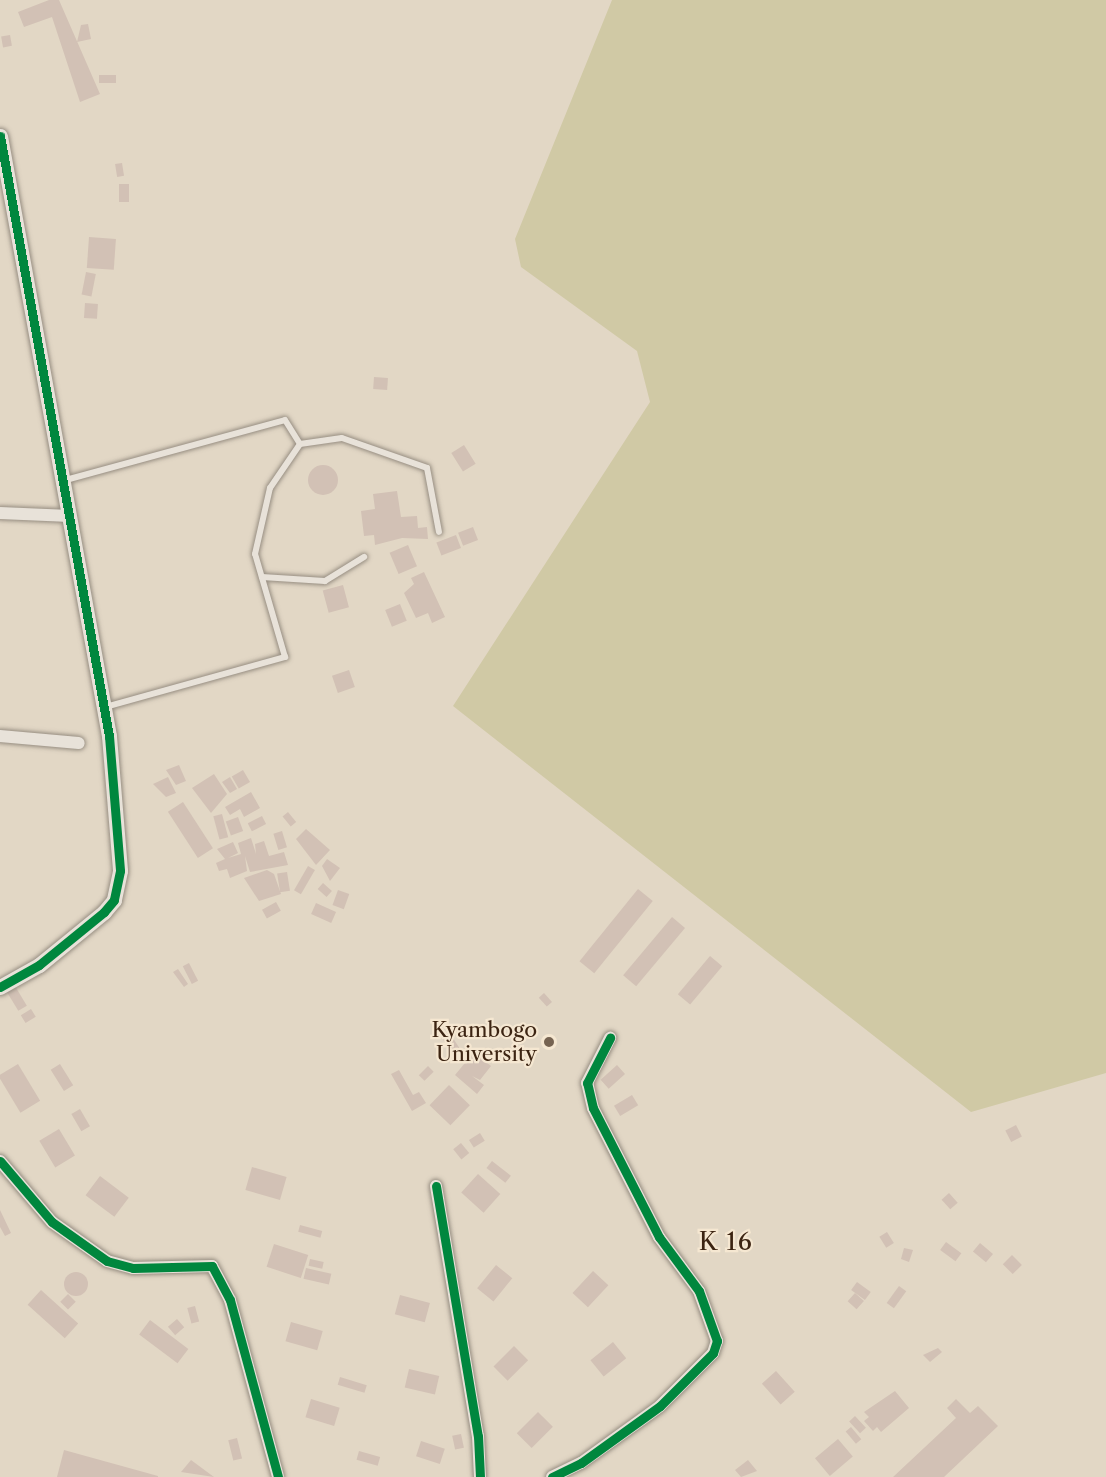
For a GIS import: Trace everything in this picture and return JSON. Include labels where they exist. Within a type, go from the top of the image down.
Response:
[{"type":"street","points":[[0,135],[104,707],[120,871],[114,900],[39,964],[0,987]]},
{"type":"street","points":[[0,513],[70,516]]},
{"type":"street","points":[[0,736],[79,743]]},
{"type":"street","points":[[552,1477],[581,1463],[660,1406],[713,1353],[717,1341],[699,1291],[659,1237],[596,1117],[587,1083],[610,1038]]},
{"type":"street","points":[[0,1161],[52,1222],[107,1261],[133,1268],[212,1266],[230,1300],[278,1477]]},
{"type":"street","points":[[436,1186],[478,1436],[480,1477]]},
{"type":"lane","points":[[62,481],[285,420],[300,444]]},
{"type":"lane","points":[[104,707],[285,657],[255,554],[259,524],[270,488],[300,444],[342,438],[427,468],[439,532]]},
{"type":"lane","points":[[262,577],[325,581],[363,556]]},
{"type":"shaded area","points":[[612,0],[1106,0],[1106,1073],[971,1112],[453,706],[650,402],[637,351],[521,267],[515,239]]},
{"type":"building","points":[[49,0],[59,0],[100,94],[80,102],[52,17],[24,27],[18,12]]},
{"type":"building","points":[[88,24],[91,39],[77,42],[81,25]]},
{"type":"building","points":[[10,35],[12,46],[3,47],[1,37]]},
{"type":"building","points":[[99,75],[116,75],[116,83],[99,83]]},
{"type":"building","points":[[122,163],[124,176],[117,177],[115,164]]},
{"type":"building","points":[[119,184],[129,184],[129,202],[119,202]]},
{"type":"building","points":[[89,237],[116,239],[114,270],[87,268]]},
{"type":"building","points":[[86,272],[96,274],[91,296],[82,295]]},
{"type":"building","points":[[85,303],[98,304],[97,319],[84,318]]},
{"type":"building","points":[[374,377],[388,378],[387,390],[373,389]]},
{"type":"building","points":[[464,445],[476,464],[463,472],[451,453]]},
{"type":"building","points":[[323,465],[334,469],[338,480],[334,491],[323,495],[312,491],[308,480],[312,469]]},
{"type":"building","points":[[397,491],[401,517],[417,516],[418,528],[427,527],[428,539],[402,538],[375,545],[374,535],[364,536],[361,511],[375,509],[373,494]]},
{"type":"building","points":[[473,527],[478,540],[463,546],[458,533]]},
{"type":"building","points":[[456,535],[461,548],[441,556],[436,543]]},
{"type":"building","points":[[408,545],[417,566],[399,574],[390,553]]},
{"type":"building","points":[[424,572],[445,617],[432,623],[428,613],[416,618],[404,593],[414,584],[411,578]]},
{"type":"building","points":[[343,585],[349,607],[329,613],[323,590]]},
{"type":"building","points":[[400,604],[407,621],[392,627],[385,610]]},
{"type":"building","points":[[349,670],[355,687],[338,693],[332,676]]},
{"type":"building","points":[[179,765],[186,781],[176,785],[166,770]]},
{"type":"building","points":[[243,770],[250,782],[239,789],[232,776]]},
{"type":"building","points":[[214,774],[227,794],[211,813],[192,788]]},
{"type":"building","points":[[168,777],[176,793],[166,797],[153,784]]},
{"type":"building","points":[[230,777],[237,789],[230,793],[222,782]]},
{"type":"building","points":[[251,792],[260,808],[244,817],[240,809],[230,815],[225,807]]},
{"type":"building","points":[[183,802],[213,848],[198,858],[168,812]]},
{"type":"building","points":[[288,812],[296,822],[291,827],[283,816]]},
{"type":"building","points":[[222,814],[228,837],[220,840],[213,816]]},
{"type":"building","points":[[262,816],[266,824],[252,831],[248,823]]},
{"type":"building","points":[[238,817],[243,831],[231,836],[226,821]]},
{"type":"building","points":[[306,829],[330,850],[316,865],[296,839]]},
{"type":"building","points":[[282,831],[287,847],[278,850],[273,834]]},
{"type":"building","points":[[251,838],[256,854],[255,844],[264,841],[269,856],[284,852],[288,865],[250,872],[245,856],[247,871],[230,878],[227,869],[219,871],[216,863],[225,859],[217,849],[233,842],[238,853],[228,858],[241,854],[238,843]]},
{"type":"building","points":[[327,859],[340,868],[330,881],[322,866]]},
{"type":"building","points":[[308,866],[315,870],[301,894],[294,890]]},
{"type":"building","points":[[267,870],[274,874],[281,894],[259,901],[244,878]]},
{"type":"building","points":[[287,872],[290,891],[280,892],[277,874]]},
{"type":"building","points":[[323,883],[332,891],[327,897],[318,889]]},
{"type":"building","points":[[638,889],[653,901],[594,973],[579,961]]},
{"type":"building","points":[[338,890],[349,894],[344,909],[333,905]]},
{"type":"building","points":[[276,902],[281,911],[267,919],[262,910]]},
{"type":"building","points":[[316,903],[336,912],[331,923],[311,914]]},
{"type":"building","points":[[672,917],[685,928],[636,986],[623,975]]},
{"type":"building","points":[[710,956],[722,966],[690,1005],[678,994]]},
{"type":"building","points":[[189,963],[198,981],[192,984],[183,966]]},
{"type":"building","points":[[178,969],[188,984],[184,987],[173,972]]},
{"type":"building","points":[[15,986],[27,1006],[18,1011],[6,991]]},
{"type":"building","points":[[544,993],[552,1002],[547,1007],[539,998]]},
{"type":"building","points":[[31,1009],[36,1017],[26,1023],[21,1015]]},
{"type":"building","points":[[449,1032],[460,1049],[452,1054],[441,1037]]},
{"type":"building","points":[[474,1052],[491,1066],[480,1080],[472,1076],[484,1085],[477,1094],[455,1075]]},
{"type":"building","points":[[18,1064],[40,1101],[20,1113],[0,1079],[0,1075]]},
{"type":"building","points":[[60,1064],[73,1085],[64,1091],[51,1070]]},
{"type":"building","points":[[617,1065],[625,1074],[609,1089],[601,1080]]},
{"type":"building","points":[[428,1066],[434,1072],[424,1081],[419,1075]]},
{"type":"building","points":[[399,1070],[413,1095],[419,1092],[426,1103],[412,1111],[391,1074]]},
{"type":"building","points":[[449,1085],[470,1105],[450,1125],[430,1105]]},
{"type":"building","points":[[632,1095],[638,1105],[620,1116],[614,1106]]},
{"type":"building","points":[[80,1109],[90,1126],[81,1131],[71,1114]]},
{"type":"building","points":[[1016,1125],[1022,1137],[1011,1142],[1005,1130]]},
{"type":"building","points":[[59,1129],[75,1156],[55,1167],[39,1141]]},
{"type":"building","points":[[480,1133],[485,1141],[474,1148],[469,1140]]},
{"type":"building","points":[[461,1143],[469,1153],[461,1159],[453,1149]]},
{"type":"building","points":[[492,1161],[511,1176],[505,1183],[486,1168]]},
{"type":"building","points":[[252,1167],[287,1177],[280,1200],[245,1190]]},
{"type":"building","points":[[478,1174],[500,1194],[484,1213],[461,1193]]},
{"type":"building","points":[[100,1176],[129,1198],[114,1217],[86,1195]]},
{"type":"building","points":[[949,1193],[958,1203],[950,1209],[942,1200]]},
{"type":"building","points":[[0,1210],[11,1233],[5,1236],[0,1227]]},
{"type":"building","points":[[300,1225],[322,1231],[320,1238],[298,1232]]},
{"type":"building","points":[[887,1232],[894,1243],[886,1248],[879,1237]]},
{"type":"building","points":[[946,1242],[961,1253],[955,1261],[940,1250]]},
{"type":"building","points":[[980,1243],[993,1254],[986,1262],[973,1251]]},
{"type":"building","points":[[274,1244],[308,1255],[301,1278],[267,1267]]},
{"type":"building","points":[[904,1248],[913,1250],[909,1262],[901,1259]]},
{"type":"building","points":[[1012,1255],[1022,1265],[1013,1274],[1003,1264]]},
{"type":"building","points":[[310,1259],[324,1262],[322,1269],[309,1266]]},
{"type":"building","points":[[496,1265],[512,1278],[493,1302],[477,1288]]},
{"type":"building","points":[[306,1268],[331,1274],[329,1285],[304,1279]]},
{"type":"building","points":[[593,1271],[608,1285],[588,1307],[573,1293]]},
{"type":"building","points":[[76,1272],[85,1275],[88,1284],[85,1293],[76,1296],[67,1293],[64,1284],[67,1275]]},
{"type":"building","points":[[857,1282],[871,1292],[865,1300],[851,1290]]},
{"type":"building","points":[[899,1286],[906,1291],[894,1308],[887,1303]]},
{"type":"building","points":[[41,1290],[78,1323],[65,1338],[28,1305]]},
{"type":"building","points":[[855,1293],[864,1301],[857,1309],[848,1301]]},
{"type":"building","points":[[68,1294],[76,1302],[68,1310],[60,1302]]},
{"type":"building","points":[[400,1295],[430,1303],[425,1322],[395,1314]]},
{"type":"building","points":[[195,1306],[199,1321],[191,1324],[187,1308]]},
{"type":"building","points":[[177,1319],[184,1327],[175,1335],[168,1327]]},
{"type":"building","points":[[150,1320],[188,1349],[178,1363],[139,1334]]},
{"type":"building","points":[[291,1322],[323,1331],[317,1350],[285,1341]]},
{"type":"building","points":[[613,1342],[626,1358],[604,1377],[590,1360]]},
{"type":"building","points":[[514,1346],[528,1360],[508,1381],[493,1367]]},
{"type":"building","points":[[938,1348],[942,1352],[930,1362],[923,1355]]},
{"type":"building","points":[[409,1369],[439,1376],[435,1394],[405,1388]]},
{"type":"building","points":[[776,1371],[795,1392],[781,1405],[762,1384]]},
{"type":"building","points":[[340,1377],[367,1385],[364,1393],[338,1385]]},
{"type":"building","points":[[895,1391],[909,1408],[881,1432],[877,1427],[873,1431],[864,1421],[869,1417],[864,1412]]},
{"type":"building","points":[[311,1399],[340,1408],[334,1426],[305,1417]]},
{"type":"building","points":[[956,1399],[970,1413],[978,1406],[998,1426],[944,1477],[893,1477],[956,1418],[947,1408]]},
{"type":"building","points":[[538,1412],[553,1427],[532,1448],[517,1433]]},
{"type":"building","points":[[855,1416],[866,1428],[860,1433],[849,1421]]},
{"type":"building","points":[[851,1427],[861,1439],[856,1444],[846,1431]]},
{"type":"building","points":[[461,1434],[464,1448],[455,1450],[452,1436]]},
{"type":"building","points":[[237,1438],[242,1458],[233,1461],[228,1440]]},
{"type":"building","points":[[838,1439],[853,1457],[830,1476],[815,1458]]},
{"type":"building","points":[[421,1441],[445,1449],[440,1464],[416,1456]]},
{"type":"building","points":[[64,1450],[158,1476],[158,1477],[57,1477]]},
{"type":"building","points":[[359,1451],[380,1457],[378,1466],[357,1460]]},
{"type":"building","points":[[191,1460],[214,1477],[181,1472]]},
{"type":"building","points":[[748,1460],[757,1471],[741,1477],[735,1470]]},
{"type":"cycle path","points":[[0,136],[109,736],[120,871],[114,900],[104,912],[39,965],[0,987]]},
{"type":"cycle path","points":[[552,1477],[581,1463],[660,1406],[713,1353],[717,1341],[699,1291],[659,1237],[593,1108],[587,1083],[610,1038]]},
{"type":"cycle path","points":[[0,1161],[52,1222],[107,1261],[133,1268],[212,1266],[230,1300],[278,1477]]},
{"type":"cycle path","points":[[436,1186],[478,1436],[480,1477]]},
{"type":"place","name":"Kyambogo University","points":[[549,1042]]},
{"type":"district","name":"K 16","points":[[726,1242]]}]
